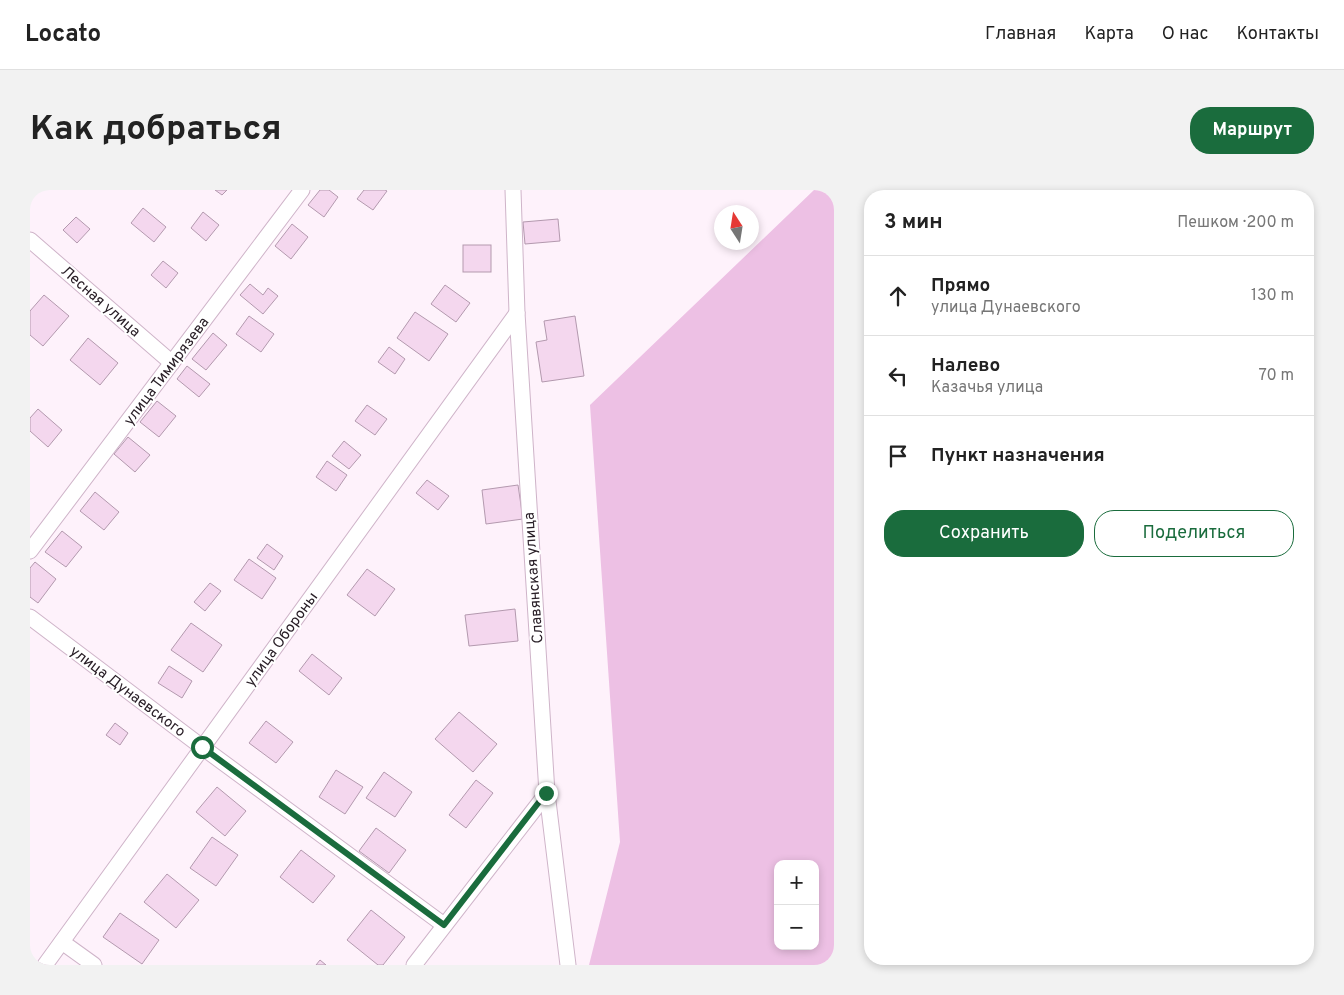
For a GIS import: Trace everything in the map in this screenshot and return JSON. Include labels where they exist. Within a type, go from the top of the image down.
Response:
[{"type":"street","name":"улица Тимирязева","points":[[30,551],[302,190]]},
{"type":"street","name":"Славянская улица","points":[[513,190],[517,313],[546,793],[568,965]]},
{"type":"street","name":"Лесная улица","points":[[30,240],[172,363]]},
{"type":"street","name":"улица Обороны","points":[[45,965],[517,313]]},
{"type":"street","name":"улица Дунаевского","points":[[30,617],[202,747],[444,925]]},
{"type":"street","points":[[414,965],[546,793]]},
{"type":"street","points":[[62,942],[94,965]]},
{"type":"shaded area","points":[[814,190],[834,190],[834,965],[589,965],[620,842],[590,405],[751,250],[759,250],[759,243]]},
{"type":"building","points":[[215,190],[227,190],[222,195]]},
{"type":"building","points":[[320,190],[329,190],[338,197],[324,217],[308,205]]},
{"type":"building","points":[[364,190],[387,191],[373,210],[357,199]]},
{"type":"building","points":[[143,208],[166,227],[154,242],[131,223]]},
{"type":"building","points":[[203,212],[219,225],[206,241],[191,228]]},
{"type":"building","points":[[76,217],[90,229],[77,243],[63,230]]},
{"type":"building","points":[[558,219],[560,241],[525,244],[523,222]]},
{"type":"building","points":[[292,224],[308,237],[291,259],[275,246]]},
{"type":"building","points":[[463,245],[491,245],[491,272],[463,272]]},
{"type":"building","points":[[163,261],[178,273],[166,288],[151,275]]},
{"type":"building","points":[[250,284],[263,295],[268,288],[278,296],[263,314],[240,295]]},
{"type":"building","points":[[445,285],[470,303],[456,322],[431,304]]},
{"type":"building","points":[[44,295],[69,316],[43,346],[30,335],[30,311]]},
{"type":"building","points":[[415,312],[448,334],[429,361],[397,338]]},
{"type":"building","points":[[249,316],[274,334],[261,352],[236,334]]},
{"type":"building","points":[[575,316],[584,376],[542,382],[536,342],[547,340],[544,321]]},
{"type":"building","points":[[213,333],[227,345],[206,370],[192,359]]},
{"type":"building","points":[[88,338],[118,363],[100,385],[70,360]]},
{"type":"building","points":[[389,347],[405,359],[395,374],[378,362]]},
{"type":"building","points":[[187,366],[210,384],[199,397],[177,379]]},
{"type":"building","points":[[157,401],[176,416],[159,437],[140,422]]},
{"type":"building","points":[[367,405],[387,419],[375,435],[355,421]]},
{"type":"building","points":[[38,409],[62,430],[48,447],[30,431],[30,418]]},
{"type":"building","points":[[128,437],[150,455],[135,472],[114,454]]},
{"type":"building","points":[[344,441],[361,455],[349,469],[332,456]]},
{"type":"building","points":[[327,461],[347,475],[336,491],[316,477]]},
{"type":"building","points":[[427,480],[449,496],[438,510],[416,493]]},
{"type":"building","points":[[518,485],[523,519],[486,524],[482,490]]},
{"type":"building","points":[[95,492],[119,512],[104,530],[80,511]]},
{"type":"building","points":[[62,531],[82,547],[66,567],[45,552]]},
{"type":"building","points":[[267,544],[283,556],[274,570],[257,558]]},
{"type":"building","points":[[249,559],[276,578],[262,599],[234,580]]},
{"type":"building","points":[[35,562],[56,579],[38,603],[30,597],[30,568]]},
{"type":"building","points":[[367,569],[395,589],[375,616],[347,595]]},
{"type":"building","points":[[210,583],[221,591],[205,611],[194,602]]},
{"type":"building","points":[[515,609],[518,641],[469,646],[465,615]]},
{"type":"building","points":[[191,623],[222,645],[203,672],[171,650]]},
{"type":"building","points":[[312,654],[342,678],[329,695],[299,671]]},
{"type":"building","points":[[169,666],[192,681],[182,698],[158,683]]},
{"type":"building","points":[[459,712],[497,744],[473,772],[435,739]]},
{"type":"building","points":[[266,721],[293,742],[276,763],[249,743]]},
{"type":"building","points":[[115,723],[128,733],[120,745],[106,735]]},
{"type":"building","points":[[336,770],[363,787],[345,814],[319,797]]},
{"type":"building","points":[[384,772],[412,792],[395,817],[366,798]]},
{"type":"building","points":[[476,780],[493,793],[466,828],[449,815]]},
{"type":"building","points":[[217,787],[246,811],[225,836],[196,812]]},
{"type":"building","points":[[376,828],[406,850],[389,873],[359,851]]},
{"type":"building","points":[[212,837],[238,855],[216,886],[190,868]]},
{"type":"building","points":[[301,850],[335,876],[313,903],[280,877]]},
{"type":"building","points":[[167,874],[199,900],[176,928],[144,902]]},
{"type":"building","points":[[371,910],[405,937],[383,965],[378,965],[347,940]]},
{"type":"building","points":[[120,913],[159,940],[142,964],[103,937]]},
{"type":"building","points":[[320,960],[326,965],[316,965]]},
{"type":"route","points":[[202,747],[444,925],[546,793]]}]
